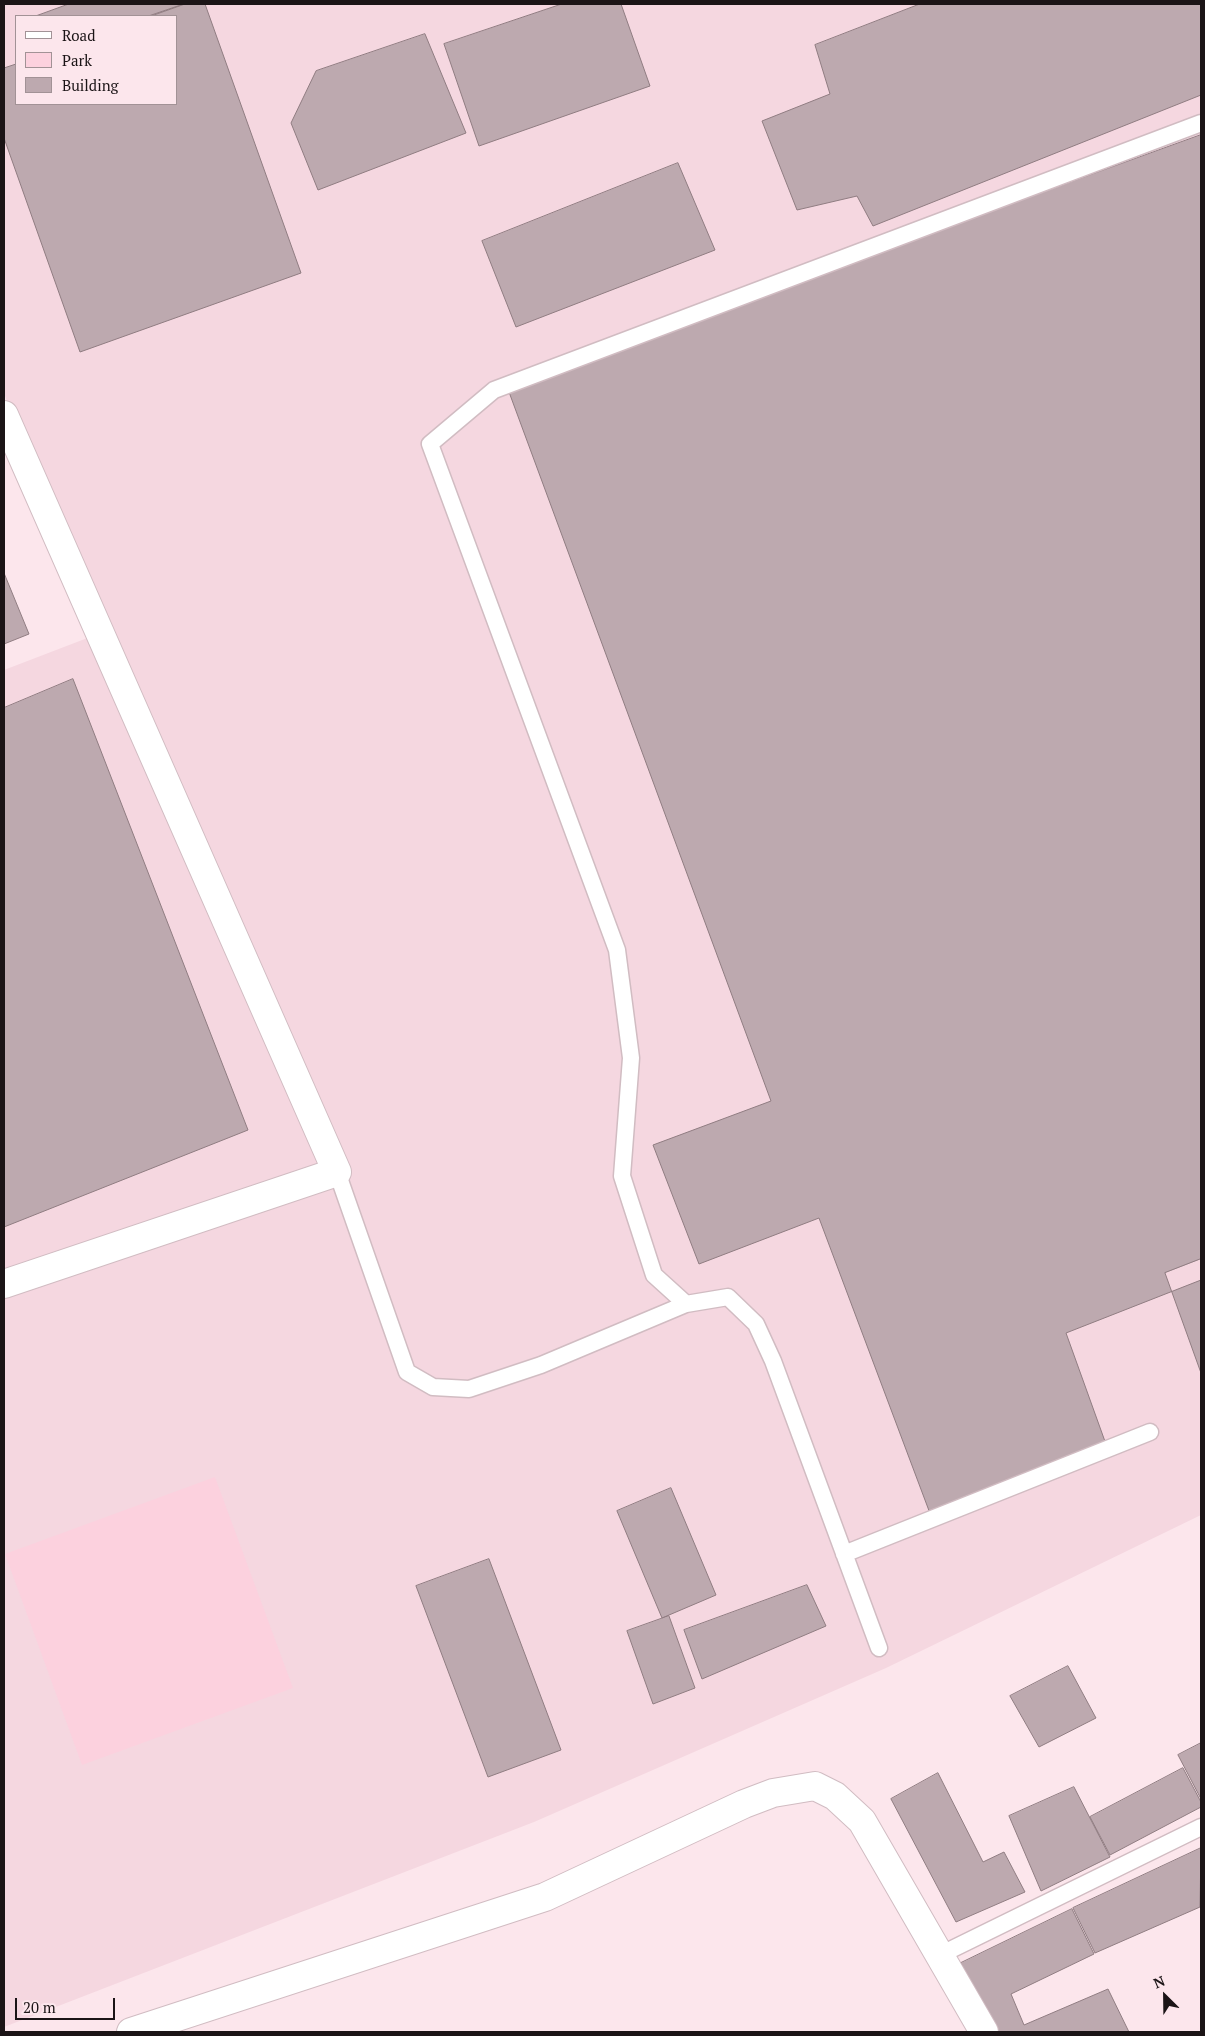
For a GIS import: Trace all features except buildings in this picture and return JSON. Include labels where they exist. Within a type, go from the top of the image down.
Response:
[{"type":"street","points":[[4,414],[338,1172],[4,1284]]},
{"type":"street","points":[[131,2032],[546,1898],[744,1804],[772,1793],[815,1786],[835,1796],[862,1821],[984,2032]]},
{"type":"lane","points":[[686,1304],[654,1275],[622,1176],[632,1058],[617,950],[430,444],[494,390],[1201,123]]},
{"type":"lane","points":[[338,1172],[408,1372],[433,1387],[470,1389],[541,1364],[686,1304],[728,1297],[756,1324],[773,1361],[878,1648]]},
{"type":"lane","points":[[844,1554],[1150,1432]]},
{"type":"lane","points":[[940,1955],[1201,1827]]},
{"type":"shaded area","points":[[4,4],[1201,4],[1201,1515],[886,1668],[534,1822],[4,2027],[4,670],[90,637],[4,393]]},
{"type":"green space","points":[[215,1477],[293,1688],[82,1765],[5,1554]]}]
